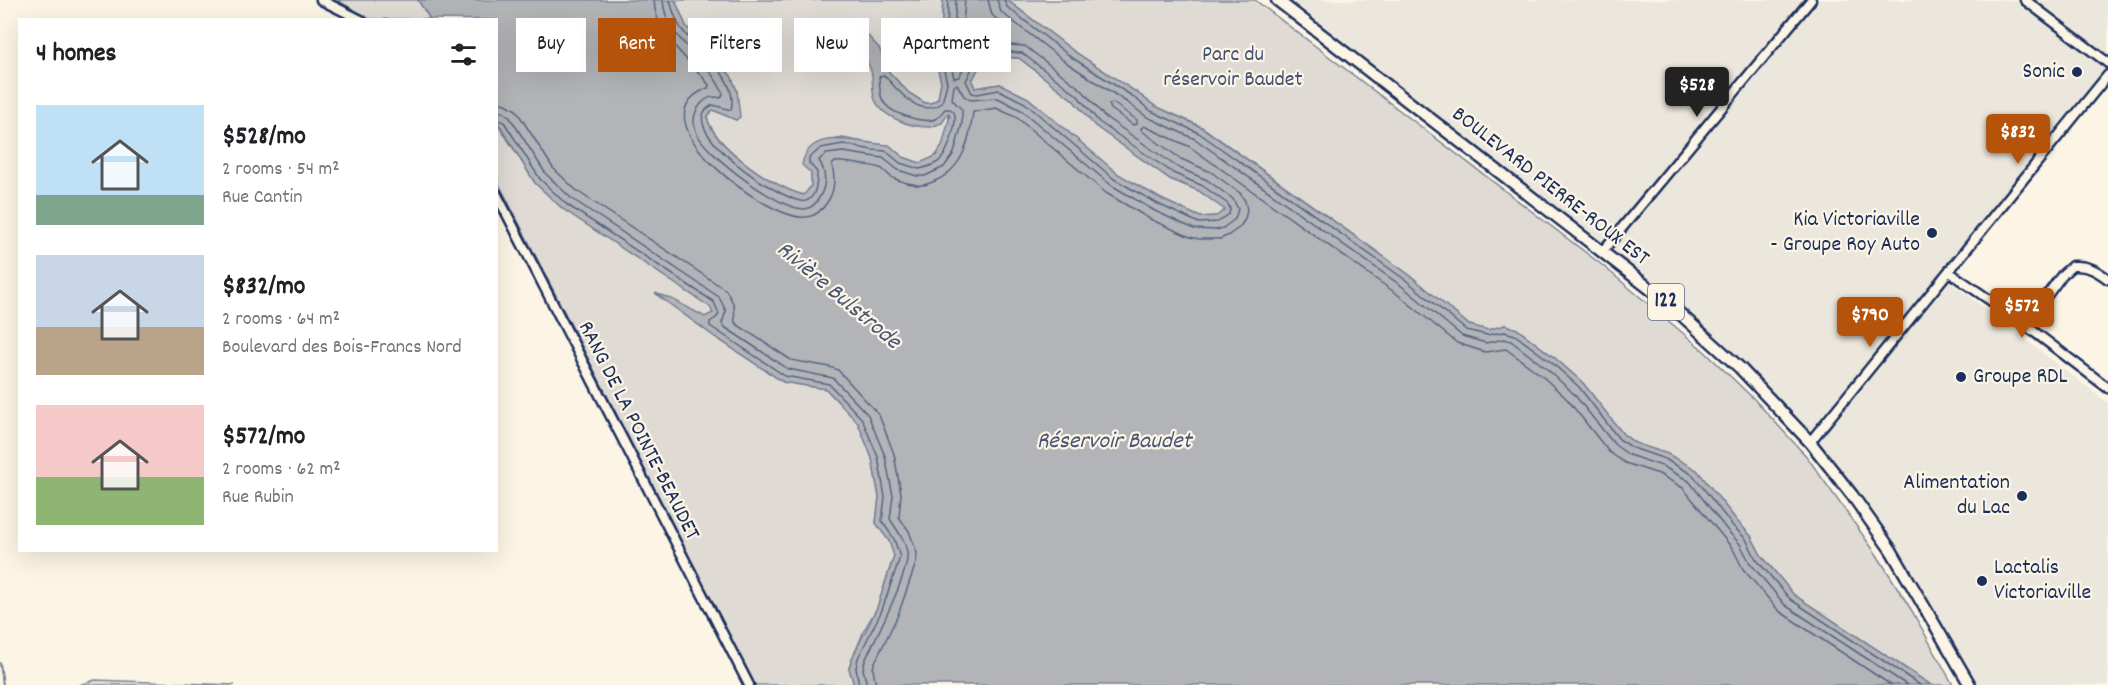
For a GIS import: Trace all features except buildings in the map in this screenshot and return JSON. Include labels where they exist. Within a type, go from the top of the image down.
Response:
[{"type":"main road","name":"BOULEVARD PIERRE-ROUX EST","points":[[1277,0],[1667,302],[1740,368],[1810,442],[1891,550],[1970,685]]},
{"type":"street","points":[[321,0],[357,18]]},
{"type":"street","points":[[2025,0],[2108,63]]},
{"type":"street","points":[[1602,252],[1807,2]]},
{"type":"street","points":[[1810,442],[2108,75]]},
{"type":"street","name":"RANG DE LA POINTE-BEAUDET","points":[[498,197],[748,685]]},
{"type":"street","points":[[2025,325],[2072,266],[2092,268],[2108,279]]},
{"type":"street","points":[[1949,272],[2025,325],[2108,388]]},
{"type":"shaded area","points":[[1277,0],[2108,0],[2108,85],[1949,281],[2108,403],[2108,685],[1970,685],[1891,550],[1810,442],[1667,302]]},
{"type":"green space","points":[[337,0],[418,0],[429,18],[368,18]]},
{"type":"green space","points":[[675,0],[943,0],[942,18],[881,18],[881,53],[879,48],[869,44],[869,18],[794,18],[794,72],[869,72],[869,64],[874,81],[875,98],[948,113],[948,128],[940,150],[933,157],[920,163],[903,157],[888,145],[843,138],[824,141],[811,173],[811,186],[805,195],[792,191],[762,175],[733,153],[721,141],[707,117],[713,110],[736,120],[737,91],[727,72],[782,72],[782,18],[688,18],[688,28]]},
{"type":"green space","name":"Parc du réservoir Baudet","points":[[1007,0],[1255,0],[1602,265],[1703,350],[1754,399],[1807,457],[1877,555],[1912,611],[1953,685],[1931,685],[1794,595],[1761,555],[1751,536],[1697,470],[1635,443],[1623,434],[1583,383],[1517,329],[1505,325],[1488,330],[1469,325],[1411,276],[1202,127],[1155,106],[1075,52]]},
{"type":"green space","points":[[1011,58],[1019,58],[1073,100],[1095,126],[1170,179],[1199,191],[1226,210],[1217,216],[1200,217],[1161,199],[1118,174],[1028,98],[1000,84],[975,88],[972,81],[976,72],[1011,72]]},
{"type":"green space","points":[[889,72],[939,72],[941,82],[938,99],[925,103],[909,93]]},
{"type":"green space","points":[[498,124],[535,183],[563,209],[711,307],[713,313],[705,317],[657,295],[783,382],[826,389],[858,423],[872,458],[879,497],[876,523],[889,541],[894,555],[877,608],[864,630],[849,668],[854,685],[755,685],[498,182]]},
{"type":"green space","points":[[95,680],[235,685],[79,685]]},
{"type":"water","name":"Réservoir Baudet","points":[[418,0],[675,0],[688,28],[688,72],[727,72],[737,91],[740,117],[736,120],[713,110],[707,117],[712,128],[721,141],[747,165],[778,184],[804,195],[811,186],[811,173],[802,165],[807,152],[815,144],[825,140],[851,140],[889,145],[903,157],[920,163],[936,156],[942,146],[950,116],[948,113],[942,123],[932,127],[913,125],[897,120],[877,104],[869,65],[869,37],[881,53],[881,72],[889,72],[909,93],[925,103],[938,99],[941,82],[939,72],[976,72],[972,81],[975,88],[1000,84],[1028,98],[1118,174],[1161,199],[1200,217],[1216,216],[1225,210],[1199,191],[1170,179],[1095,126],[1073,100],[1019,58],[1011,58],[1011,18],[942,18],[943,0],[1007,0],[1075,52],[1155,106],[1201,127],[1411,276],[1469,325],[1488,330],[1505,325],[1517,329],[1583,383],[1623,434],[1635,443],[1668,454],[1697,470],[1751,536],[1761,555],[1794,595],[1931,685],[854,685],[849,668],[877,608],[894,556],[889,541],[876,523],[879,497],[872,458],[858,423],[826,389],[783,382],[715,337],[655,293],[672,299],[705,317],[713,313],[710,307],[563,209],[535,183],[498,123],[498,18],[429,18]]},
{"type":"waterway","points":[[0,663],[3,685]]},
{"type":"place","name":"Sonic","points":[[2077,72]]},
{"type":"place","name":"Kia Victoriaville - Groupe Roy Auto","points":[[1932,233]]},
{"type":"place","name":"Groupe RDL","points":[[1961,377]]},
{"type":"place","name":"Alimentation du Lac","points":[[2022,496]]},
{"type":"place","name":"Lactalis Victoriaville","points":[[1982,581]]},
{"type":"water label","name":"Rivière Bulstrode","points":[[838,296]]}]
